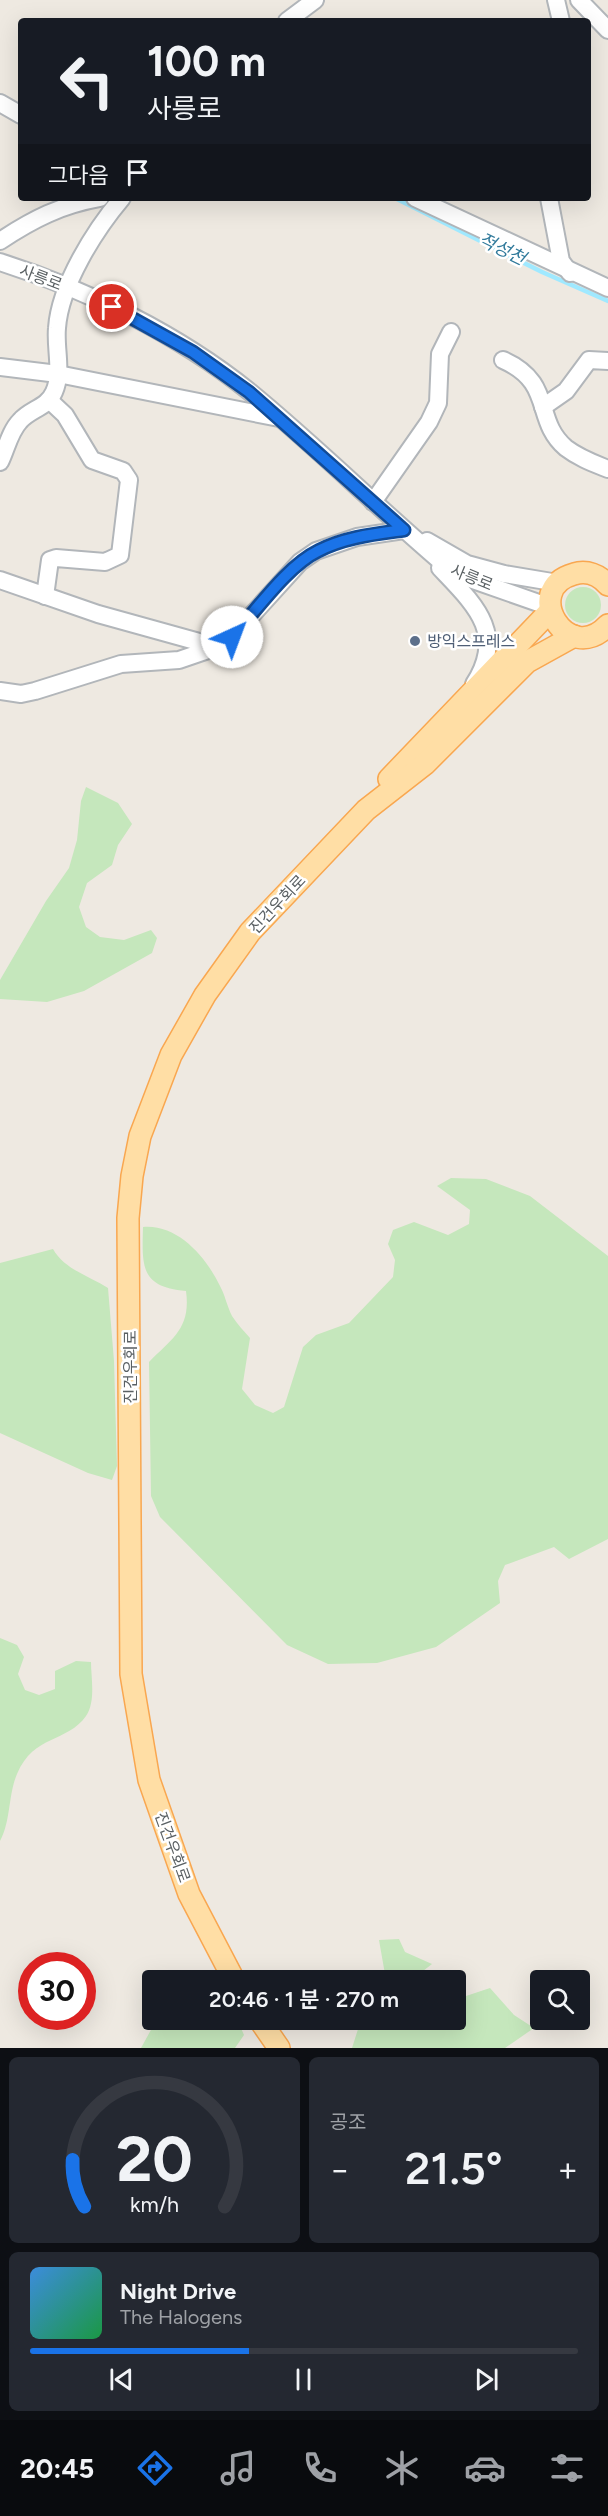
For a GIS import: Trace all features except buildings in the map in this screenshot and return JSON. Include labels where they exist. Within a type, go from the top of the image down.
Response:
[{"type":"main road","points":[[595,635],[558,627],[550,609],[552,593],[558,583],[568,575],[579,572],[602,574]]},
{"type":"main road","name":"진건우회로","points":[[366,810],[375,794],[550,609]]},
{"type":"main road","name":"진건우회로","points":[[229,1970],[189,1894],[149,1780],[131,1674],[128,1218],[132,1176],[140,1136],[171,1055],[205,995],[250,932],[366,810],[425,764],[527,662],[595,635]]},
{"type":"main road","points":[[267,2030],[279,2048]]},
{"type":"street","points":[[291,18],[315,0]]},
{"type":"street","points":[[556,0],[560,18]]},
{"type":"street","points":[[579,0],[608,30]]},
{"type":"street","points":[[0,103],[18,113]]},
{"type":"street","points":[[0,241],[47,212],[70,201]]},
{"type":"street","points":[[0,462],[20,420],[50,400],[58,374],[57,328],[67,287],[105,217],[119,201]]},
{"type":"street","points":[[421,201],[570,273],[608,288]]},
{"type":"street","points":[[550,201],[561,261],[570,273]]},
{"type":"street","name":"사릉로","points":[[0,262],[67,287],[126,314],[193,352],[249,392],[404,530],[453,570],[470,579],[550,609]]},
{"type":"street","points":[[373,502],[429,422],[438,403],[440,354],[451,332]]},
{"type":"street","points":[[503,360],[527,374],[537,388],[552,429],[565,447],[582,459],[608,469]]},
{"type":"street","points":[[543,407],[566,391],[589,360],[608,361]]},
{"type":"street","points":[[0,367],[58,374],[280,418]]},
{"type":"street","points":[[45,596],[50,560],[57,558],[105,562],[120,555],[129,480],[123,471],[92,460],[65,416],[50,400]]},
{"type":"street","points":[[0,691],[21,694],[121,664],[179,660],[217,647],[232,637],[300,562],[316,551],[357,537],[404,530],[478,609],[487,630],[487,654],[482,671],[460,704]]},
{"type":"street","name":"사릉로","points":[[404,530],[467,564],[504,574],[558,583]]},
{"type":"street","points":[[0,580],[45,596],[217,647]]},
{"type":"green space","points":[[583,587],[596,592],[601,605],[596,618],[583,623],[570,618],[565,605],[570,592]]},
{"type":"green space","points":[[86,787],[118,803],[132,824],[118,845],[112,865],[87,883],[79,907],[86,927],[100,937],[124,940],[151,930],[157,938],[152,953],[84,991],[47,1002],[0,999],[0,980],[46,901],[69,868],[77,840],[81,801]]},
{"type":"green space","points":[[451,1178],[486,1179],[530,1196],[608,1256],[608,1539],[569,1559],[554,1547],[505,1565],[498,1581],[500,1603],[436,1647],[377,1663],[328,1664],[287,1645],[160,1517],[151,1496],[149,1362],[173,1339],[183,1323],[187,1304],[186,1291],[160,1285],[147,1272],[143,1253],[143,1227],[156,1227],[179,1237],[189,1244],[207,1264],[222,1289],[232,1316],[250,1338],[242,1389],[255,1405],[273,1413],[284,1407],[303,1347],[316,1335],[349,1323],[393,1277],[395,1260],[388,1244],[393,1230],[414,1222],[448,1235],[469,1224],[470,1210],[437,1186]]},
{"type":"green space","points":[[53,1249],[70,1267],[108,1288],[114,1361],[117,1466],[112,1480],[88,1473],[0,1433],[0,1263]]},
{"type":"green space","points":[[0,1638],[17,1645],[24,1657],[18,1674],[25,1690],[39,1695],[55,1689],[55,1671],[76,1661],[91,1662],[92,1689],[89,1710],[78,1725],[41,1745],[24,1761],[14,1782],[6,1825],[0,1841]]},
{"type":"green space","points":[[399,1939],[405,1952],[432,1964],[424,1970],[384,1970],[379,1940]]},
{"type":"green space","points":[[490,1988],[514,2015],[530,2025],[531,2030],[505,2048],[352,2048],[358,2030],[466,2030],[466,1996]]},
{"type":"green space","points":[[151,2030],[242,2030],[244,2035],[235,2048],[141,2048]]},
{"type":"waterway","name":"적성천","points":[[401,201],[542,272],[608,301]]},
{"type":"place","name":"방익스프레스","points":[[415,641]]},
{"type":"route","points":[[112,307],[193,352],[249,392],[404,530],[357,537],[316,551],[300,562],[232,637]]}]
